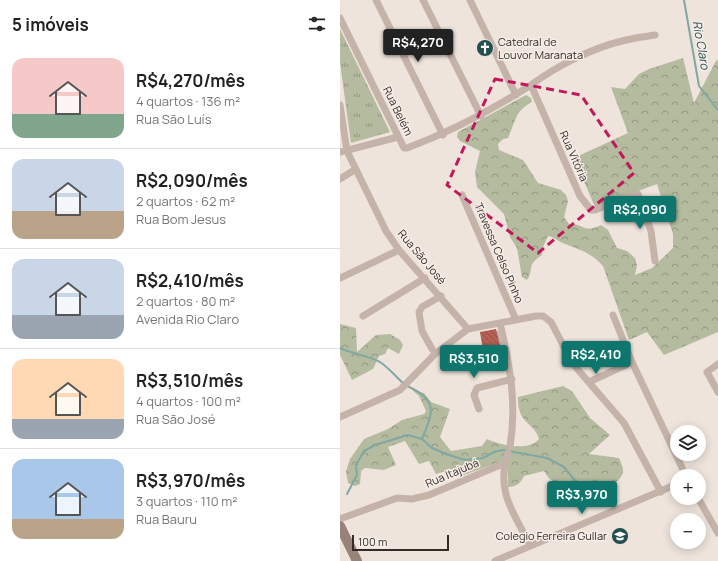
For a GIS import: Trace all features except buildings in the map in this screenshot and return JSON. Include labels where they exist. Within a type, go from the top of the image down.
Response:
[{"type":"main road","points":[[340,526],[358,561]]},
{"type":"street","points":[[376,0],[443,135],[481,116],[516,95],[544,75],[606,46],[622,41],[655,35]]},
{"type":"street","points":[[423,0],[481,116]]},
{"type":"street","points":[[470,0],[516,95]]},
{"type":"street","name":"Rua Belém","points":[[340,18],[398,137],[405,148],[443,135]]},
{"type":"street","name":"Rua Vitória","points":[[531,85],[580,196],[588,207],[595,210],[638,194],[651,231],[655,261]]},
{"type":"street","points":[[340,105],[343,151],[398,137]]},
{"type":"street","name":"Rua São José","points":[[343,151],[356,169],[378,215],[399,250],[468,329]]},
{"type":"street","points":[[340,179],[356,169]]},
{"type":"street","name":"Travessa Celso Pinho","points":[[462,195],[516,320]]},
{"type":"street","points":[[341,276],[399,250]]},
{"type":"street","points":[[363,316],[425,278]]},
{"type":"street","points":[[432,350],[422,331],[419,312],[422,308],[440,296]]},
{"type":"street","points":[[613,315],[632,362],[683,469]]},
{"type":"street","points":[[340,417],[400,390],[435,354],[468,329],[536,316],[548,318],[574,364],[627,428],[660,492]]},
{"type":"street","points":[[500,323],[512,379],[514,415],[509,450],[504,463],[506,499],[530,545]]},
{"type":"street","points":[[590,382],[632,362]]},
{"type":"street","points":[[718,364],[706,372],[718,392]]},
{"type":"street","points":[[479,409],[474,395],[477,388],[512,379]]},
{"type":"street","name":"Rua Itajubá","points":[[340,519],[397,498],[412,499],[429,496],[504,463]]},
{"type":"street","points":[[498,560],[530,545],[670,487]]},
{"type":"street","points":[[702,505],[718,533]]},
{"type":"highlighted area","points":[[495,79],[581,95],[634,173],[538,253],[447,185]]},
{"type":"green space","points":[[340,29],[390,132],[351,143],[340,63]]},
{"type":"green space","points":[[683,58],[694,103],[717,59],[718,63],[718,332],[664,355],[647,332],[629,340],[603,266],[586,252],[548,236],[542,249],[542,255],[532,265],[527,280],[522,277],[517,248],[510,237],[504,214],[477,187],[475,172],[480,151],[460,141],[457,137],[458,132],[526,95],[531,98],[532,102],[522,109],[516,117],[508,138],[503,139],[498,144],[499,150],[523,160],[538,183],[561,190],[566,195],[568,201],[564,217],[569,224],[587,228],[595,228],[601,225],[608,230],[617,248],[627,251],[635,258],[637,265],[635,275],[652,268],[673,248],[673,234],[657,184],[595,207],[574,158],[628,133],[611,87],[625,89],[639,74],[649,69]]},
{"type":"green space","points":[[340,324],[356,328],[357,352],[376,335],[390,334],[400,340],[403,345],[399,354],[388,348],[385,354],[379,356],[373,369],[352,380],[340,355]]},
{"type":"green space","points":[[563,386],[572,391],[590,418],[610,435],[589,454],[619,458],[623,470],[617,481],[611,485],[587,492],[574,493],[568,483],[553,482],[544,471],[524,476],[518,484],[508,487],[508,465],[500,462],[461,476],[452,469],[436,474],[429,461],[419,464],[405,441],[388,447],[396,465],[384,470],[365,468],[361,471],[360,484],[355,486],[348,483],[346,471],[350,459],[364,439],[388,429],[402,420],[424,414],[426,411],[419,396],[412,390],[424,393],[431,402],[450,409],[440,437],[451,451],[482,446],[487,439],[514,446],[534,443],[539,439],[537,433],[520,413],[518,397]]},
{"type":"waterway","name":"Rio Claro","points":[[684,0],[699,86],[718,110]]},
{"type":"waterway","points":[[340,348],[380,362],[404,384]]},
{"type":"waterway","points":[[407,386],[424,396],[429,402],[431,408],[429,421],[422,439]]},
{"type":"waterway","points":[[347,494],[357,475],[356,465],[364,451],[375,445],[408,435],[422,439],[432,448],[465,460],[483,458],[494,452],[503,450],[547,458],[564,467],[585,493]]},
{"type":"place","name":"Catedral de Louvor Maranata","points":[[485,48]]},
{"type":"place","name":"Colegio Ferreira Gullar","points":[[620,536]]}]
